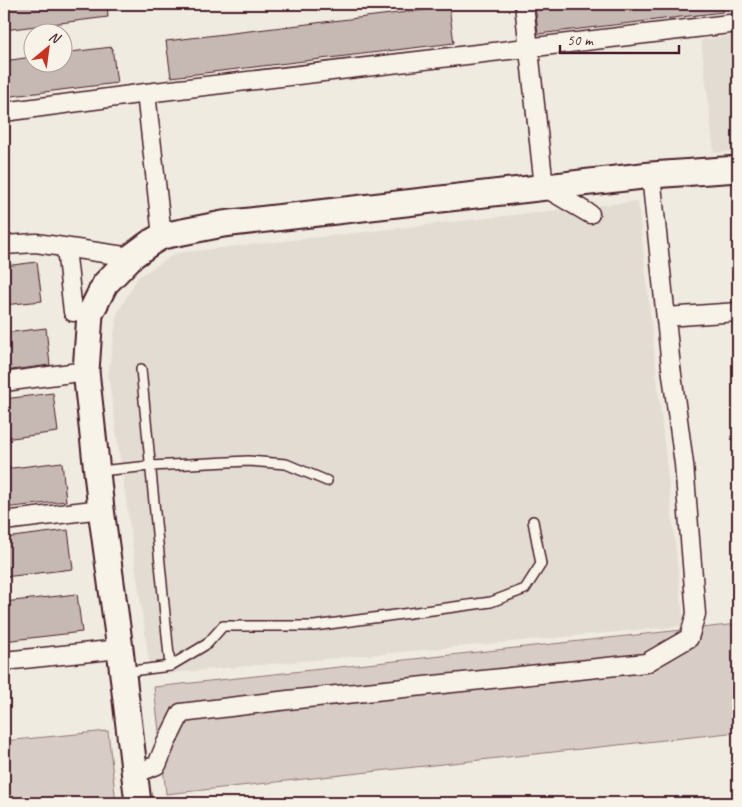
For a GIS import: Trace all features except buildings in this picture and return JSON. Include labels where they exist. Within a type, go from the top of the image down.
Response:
[{"type":"street","points":[[524,4],[544,188]]},
{"type":"street","points":[[4,112],[146,93],[738,23]]},
{"type":"street","points":[[146,93],[162,236]]},
{"type":"street","points":[[138,803],[122,661],[100,508],[86,371],[90,314],[104,284],[131,257],[162,236],[222,224],[650,175],[738,169]]},
{"type":"street","points":[[135,774],[157,765],[181,713],[646,663],[689,638],[696,614],[684,464],[650,175]]},
{"type":"street","points":[[544,188],[590,214]]},
{"type":"street","points":[[4,245],[36,243],[131,257]]},
{"type":"street","points":[[66,248],[73,312]]},
{"type":"street","points":[[666,318],[738,312]]},
{"type":"street","points":[[4,382],[86,371]]},
{"type":"street","points":[[4,521],[100,508]]},
{"type":"street","points":[[4,661],[122,661]]},
{"type":"lane","points":[[141,369],[170,666]]},
{"type":"lane","points":[[97,471],[248,461],[286,464],[327,481]]},
{"type":"lane","points":[[122,661],[170,666],[207,644],[223,626],[314,626],[491,602],[525,589],[541,564],[533,522]]},
{"type":"shaded area","points":[[738,35],[738,151],[714,153],[701,40]]},
{"type":"shaded area","points":[[638,201],[684,626],[151,675],[108,374],[117,314],[138,277],[176,253]]},
{"type":"shaded area","points":[[738,624],[738,732],[166,794],[154,687]]},
{"type":"shaded area","points":[[108,731],[116,803],[4,803],[4,741]]}]
